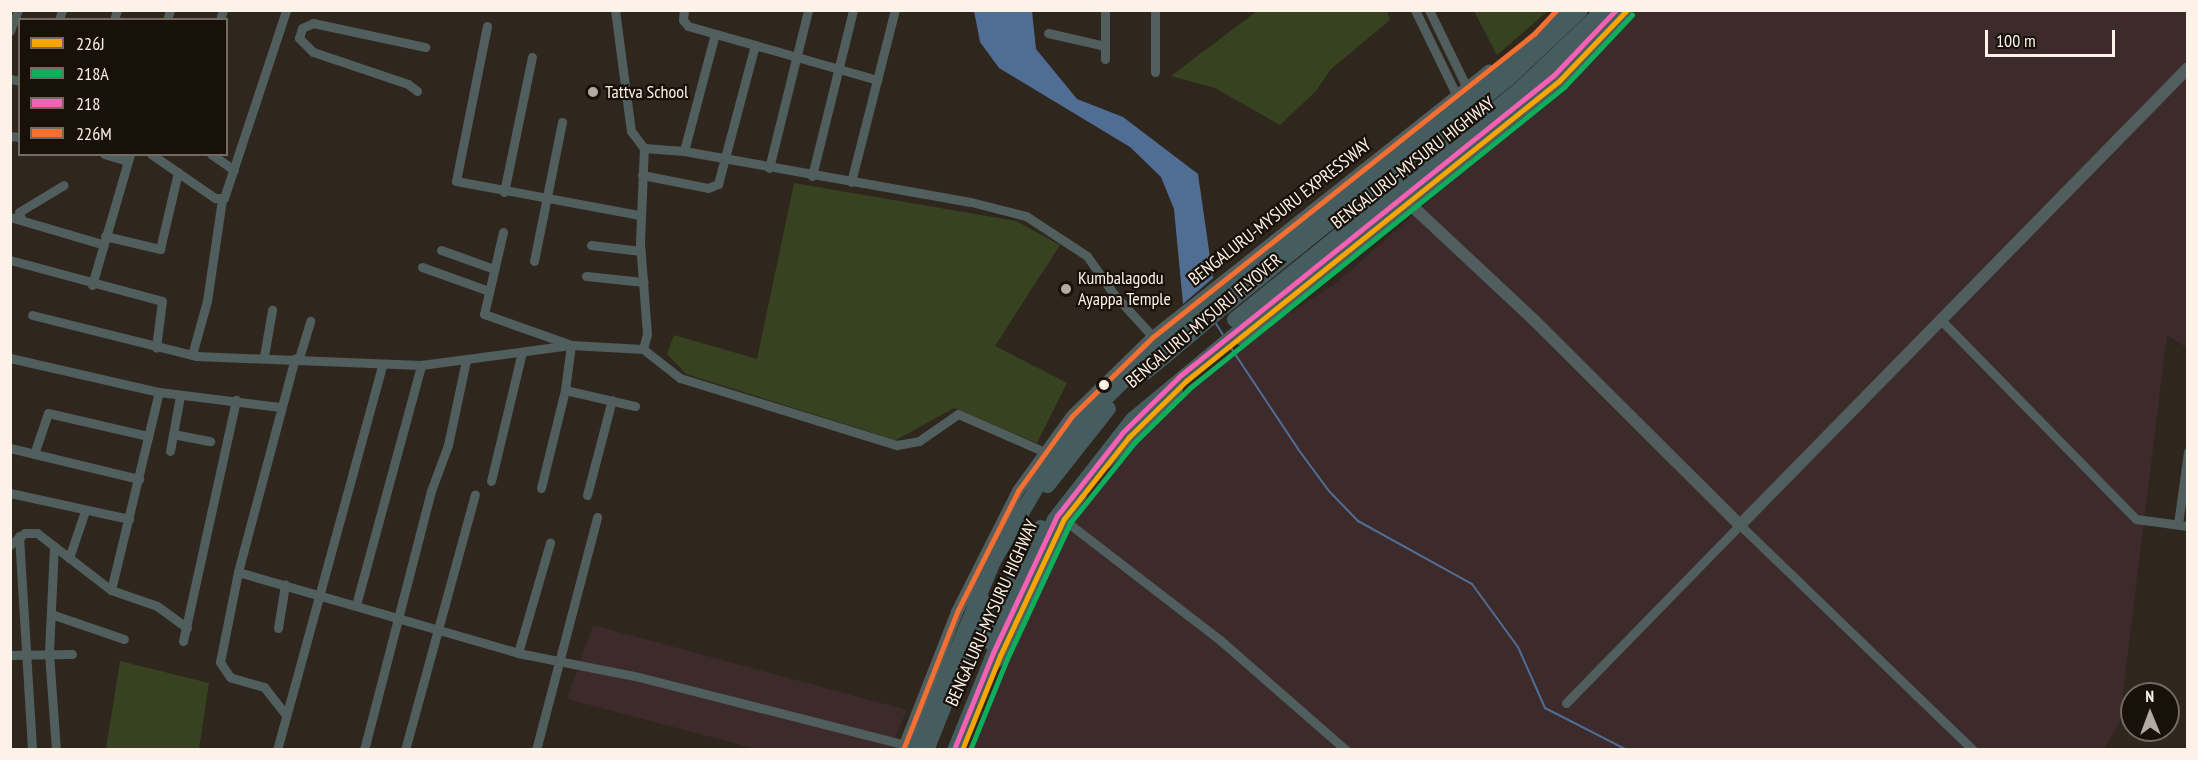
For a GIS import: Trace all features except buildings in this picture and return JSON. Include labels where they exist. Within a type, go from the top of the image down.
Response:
[{"type":"highway","name":"BENGALURU-MYSURU EXPRESSWAY","points":[[908,748],[993,561],[1054,456],[1117,385],[1207,305],[1375,167],[1512,62],[1568,10]]},
{"type":"highway","name":"BENGALURU-MYSURU EXPRESSWAY","points":[[1207,305],[1507,79],[1580,10]]},
{"type":"highway","name":"BENGALURU-MYSURU FLYOVER","points":[[944,750],[1025,553],[1069,481],[1107,433],[1177,366],[1517,91],[1602,10]]},
{"type":"highway","name":"BENGALURU-MYSURU HIGHWAY","points":[[954,750],[1021,585],[1061,517],[1131,419],[1404,200],[1512,109],[1614,10]]},
{"type":"highway","name":"BENGALURU-MYSURU FLYOVER","points":[[926,750],[992,585],[1046,486],[1089,429],[1207,305]]},
{"type":"street","points":[[10,31],[18,10]]},
{"type":"street","points":[[192,356],[207,301],[222,199],[234,170],[286,10]]},
{"type":"street","points":[[615,10],[631,131],[645,148],[640,215],[647,334],[643,349]]},
{"type":"street","points":[[684,10],[683,20],[688,27],[877,80]]},
{"type":"street","points":[[768,168],[808,10]]},
{"type":"street","points":[[812,176],[853,10]]},
{"type":"street","points":[[851,182],[895,10]]},
{"type":"street","points":[[1105,10],[1105,59]]},
{"type":"street","points":[[1155,10],[1155,72]]},
{"type":"street","points":[[1415,10],[1462,92]]},
{"type":"street","points":[[1429,10],[1462,92]]},
{"type":"street","name":"BENGALURU-MYSURU EXPRESSWAY","points":[[1375,167],[1534,34],[1557,10]]},
{"type":"street","points":[[1404,200],[1559,81],[1627,10]]},
{"type":"street","points":[[417,91],[408,84],[313,52],[299,38],[302,28],[313,23],[424,47]]},
{"type":"street","points":[[488,26],[455,175],[459,184],[640,215]]},
{"type":"street","points":[[1048,33],[1105,46]]},
{"type":"street","points":[[684,151],[715,34]]},
{"type":"street","points":[[642,176],[715,187],[725,159],[755,45]]},
{"type":"street","points":[[504,192],[532,57]]},
{"type":"street","points":[[1566,703],[2187,68]]},
{"type":"street","points":[[534,261],[562,122]]},
{"type":"street","points":[[645,148],[684,151],[812,176],[1000,207],[1026,216],[1087,256],[1113,293],[1153,337]]},
{"type":"street","points":[[154,156],[222,199]]},
{"type":"street","points":[[214,156],[234,170]]},
{"type":"street","points":[[92,285],[129,158]]},
{"type":"street","points":[[1375,167],[1404,200],[1535,321],[1740,525],[1973,750]]},
{"type":"street","points":[[10,217],[104,240],[160,249],[178,172]]},
{"type":"street","points":[[21,218],[19,212],[63,185]]},
{"type":"street","points":[[503,232],[483,314],[571,345]]},
{"type":"street","points":[[591,245],[641,251]]},
{"type":"street","points":[[441,250],[494,269]]},
{"type":"street","points":[[10,260],[92,285],[162,301],[156,348]]},
{"type":"street","points":[[422,267],[489,291]]},
{"type":"street","points":[[586,276],[644,282]]},
{"type":"street","name":"BENGALURU-MYSURU EXPRESSWAY","points":[[908,748],[957,612],[1018,491],[1045,452],[1085,402],[1153,337],[1207,305]]},
{"type":"street","points":[[264,356],[272,310]]},
{"type":"street","points":[[32,315],[192,356],[264,356],[382,365],[421,365],[571,345],[643,349],[680,378],[897,445],[919,441],[958,414],[1045,452]]},
{"type":"street","points":[[1941,320],[2136,519],[2183,525],[2187,452]]},
{"type":"street","points":[[286,715],[264,687],[230,676],[220,662],[238,572],[280,407],[310,321]]},
{"type":"street","points":[[541,488],[565,390],[571,345]]},
{"type":"street","points":[[491,481],[522,352]]},
{"type":"street","points":[[10,358],[180,396],[236,400],[280,407]]},
{"type":"street","points":[[364,750],[431,491],[448,445],[466,360]]},
{"type":"street","points":[[277,750],[382,365]]},
{"type":"street","points":[[356,605],[421,365]]},
{"type":"street","points":[[565,390],[635,406]]},
{"type":"street","points":[[111,590],[159,392]]},
{"type":"street","points":[[170,451],[180,396]]},
{"type":"street","points":[[183,641],[236,400]]},
{"type":"street","points":[[587,495],[612,400]]},
{"type":"street","points":[[34,454],[48,413],[148,436]]},
{"type":"street","points":[[173,434],[210,441]]},
{"type":"street","points":[[10,448],[139,479]]},
{"type":"street","points":[[10,493],[129,519]]},
{"type":"street","points":[[405,750],[475,494]]},
{"type":"street","points":[[69,558],[85,511]]},
{"type":"street","points":[[536,750],[597,517]]},
{"type":"street","points":[[962,750],[1061,517],[1220,640],[1347,750]]},
{"type":"street","points":[[10,545],[19,536],[37,533],[111,590],[157,606],[187,628]]},
{"type":"street","points":[[19,536],[24,653],[32,750]]},
{"type":"street","points":[[518,653],[550,543]]},
{"type":"street","points":[[54,546],[49,653],[56,750]]},
{"type":"street","points":[[238,572],[438,627],[518,653],[639,677],[908,748]]},
{"type":"street","points":[[278,628],[285,585]]},
{"type":"street","points":[[51,615],[124,639]]},
{"type":"street","points":[[10,655],[72,654]]},
{"type":"shaded area","points":[[1631,11],[2187,11],[2187,348],[2167,335],[2124,682],[2120,682],[2119,724],[2104,749],[972,750],[1068,518],[1126,446],[1191,384],[1249,339],[1336,283],[1550,95]]},
{"type":"shaded area","points":[[593,625],[907,710],[890,749],[760,750],[567,699]]},
{"type":"green space","points":[[1257,11],[1387,11],[1390,20],[1330,70],[1316,91],[1280,125],[1215,88],[1171,76]]},
{"type":"green space","points":[[1474,11],[1548,11],[1497,55]]},
{"type":"green space","points":[[794,183],[1016,221],[1060,245],[995,346],[1067,383],[1037,443],[954,408],[896,440],[686,374],[667,354],[674,335],[757,359]]},
{"type":"green space","points":[[120,661],[209,683],[199,749],[106,749]]},
{"type":"water","points":[[974,11],[1032,11],[1036,49],[1077,99],[1123,117],[1198,174],[1213,278],[1183,304],[1174,209],[1161,177],[1130,147],[999,68],[980,42]]},
{"type":"waterway","points":[[1215,322],[1223,335]]},
{"type":"waterway","points":[[1229,345],[1298,449],[1329,491],[1358,521],[1472,584],[1518,647],[1545,708],[1627,750]]},
{"type":"transit line","name":"226M","points":[[903,750],[957,612],[1018,491],[1072,416],[1153,337],[1534,34],[1556,10]]},
{"type":"transit line","name":"218","points":[[955,747],[993,653],[1057,516],[1123,432],[1181,375],[1554,75],[1616,10]]},
{"type":"transit line","name":"226J","points":[[962,750],[1000,656],[1064,519],[1129,437],[1186,381],[1559,81],[1627,10]]},
{"type":"transit line","name":"218A","points":[[970,750],[1007,659],[1070,523],[1135,442],[1191,387],[1564,87],[1632,15]]},
{"type":"place","name":"Tattva School","points":[[593,92]]},
{"type":"place","name":"Kumbalagodu Ayappa Temple","points":[[1066,289]]}]
